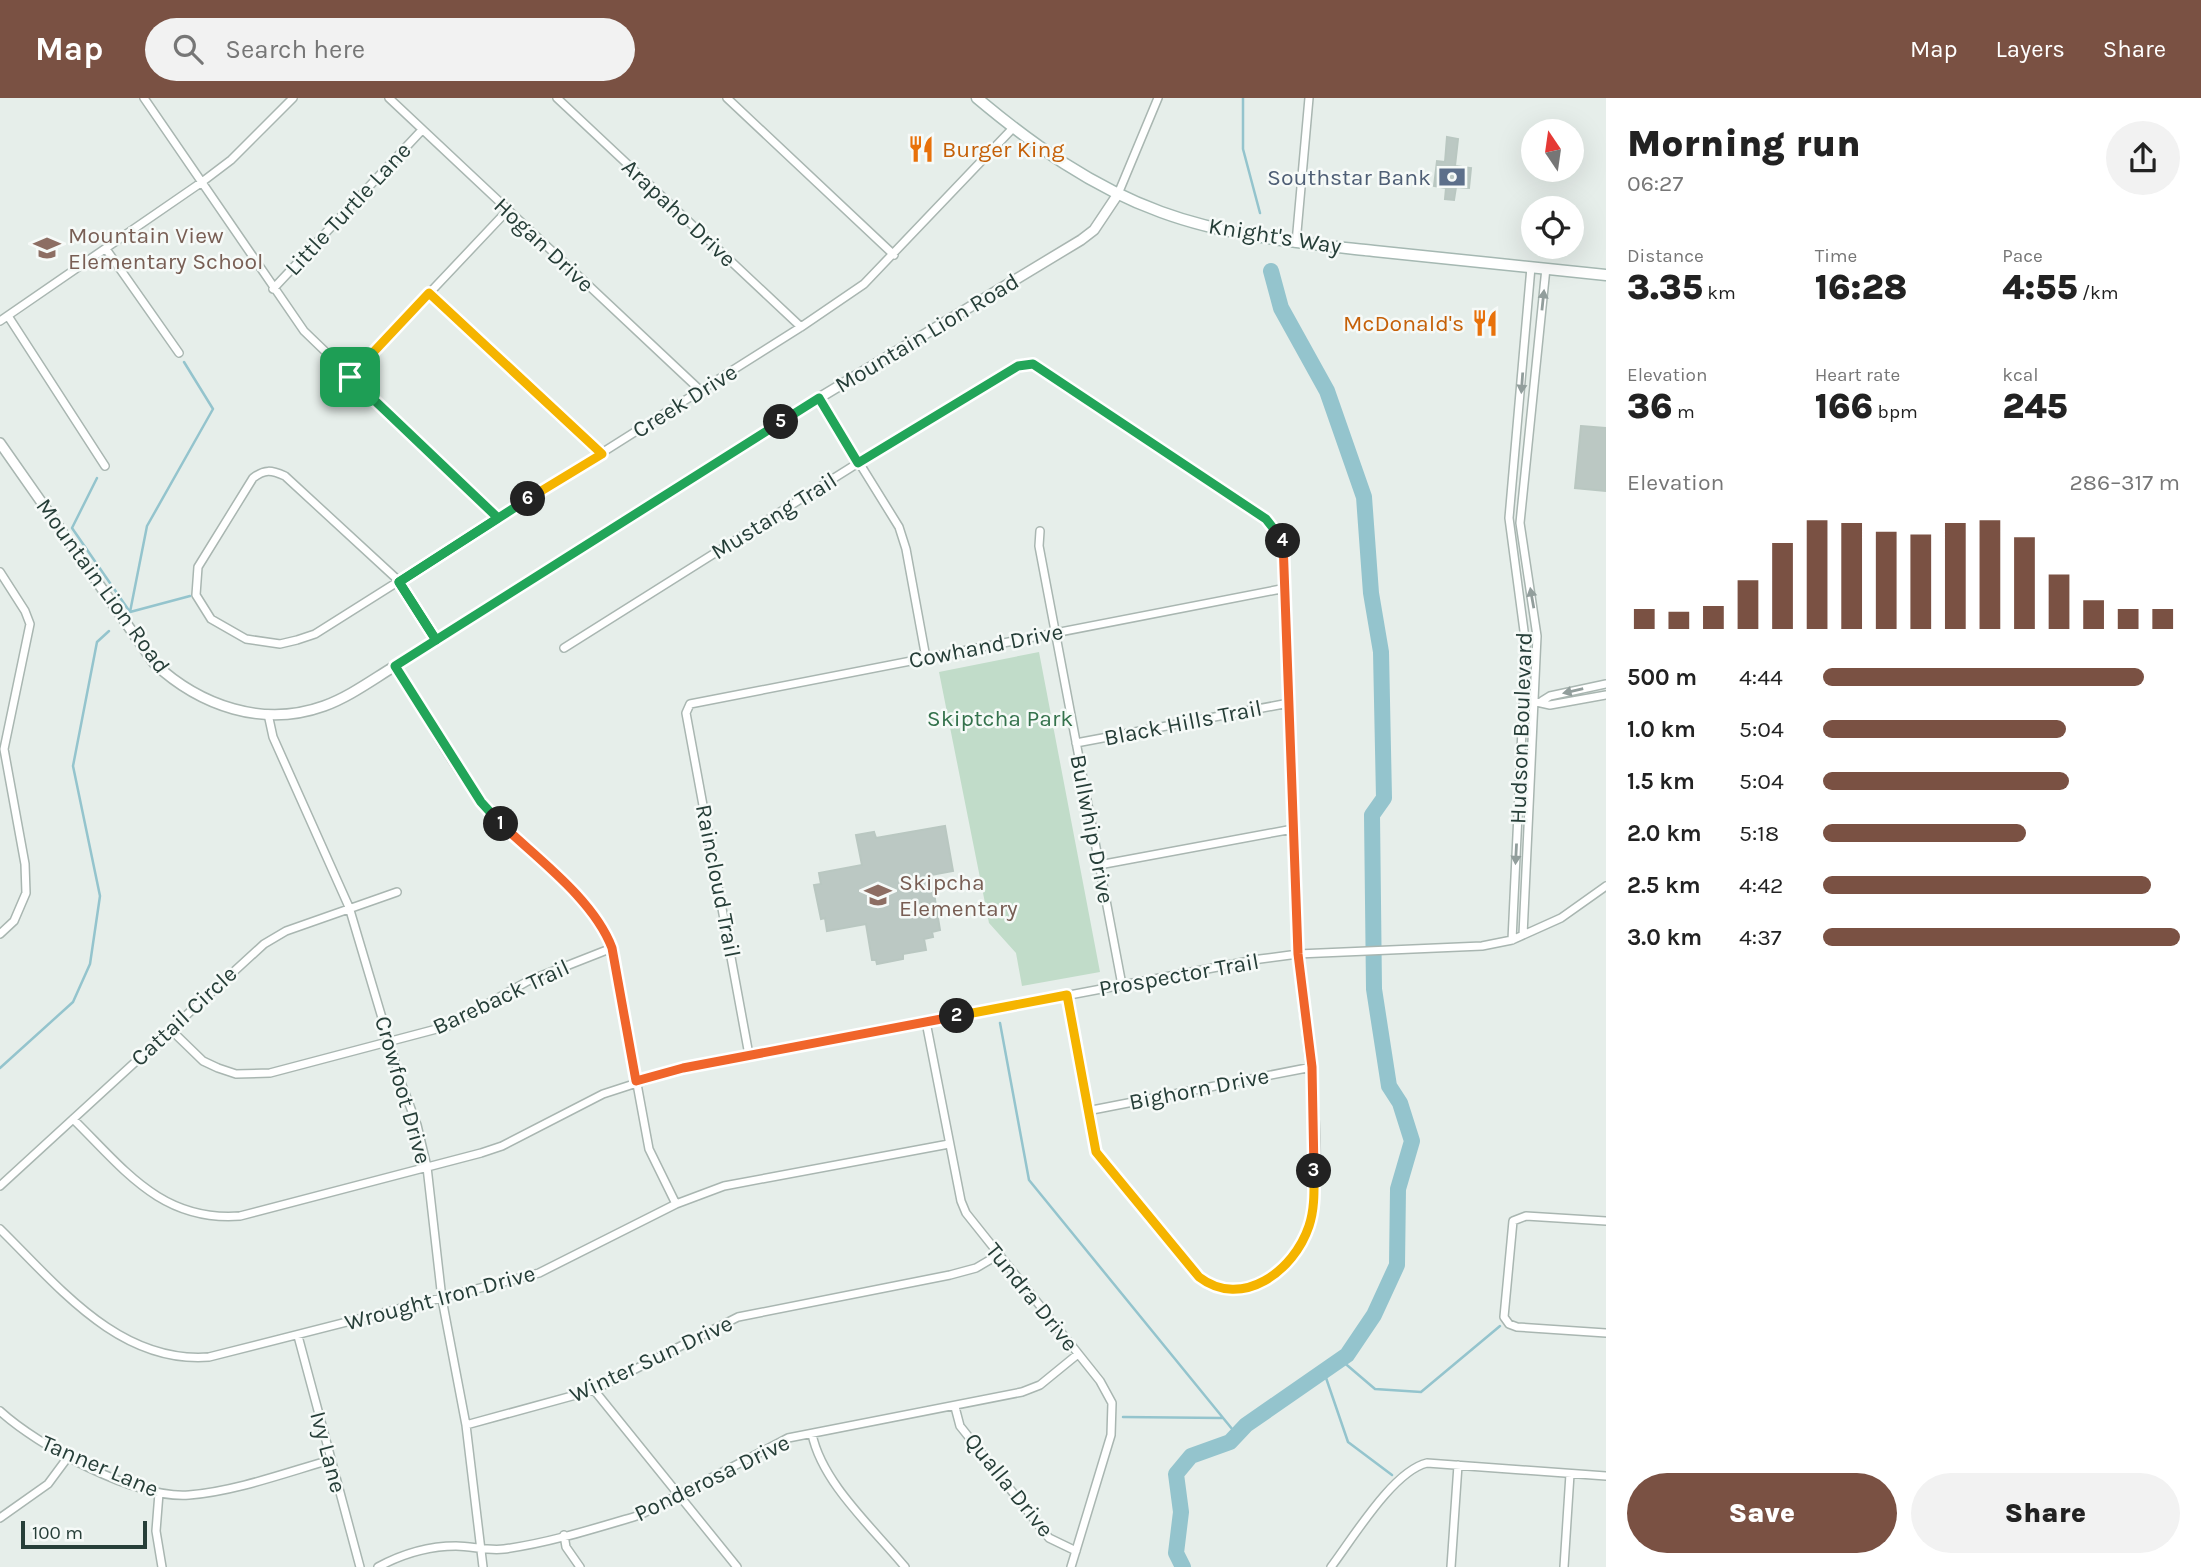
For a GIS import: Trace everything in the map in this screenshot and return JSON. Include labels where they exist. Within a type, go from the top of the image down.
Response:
[{"type":"main road","name":"Knight's Way","points":[[977,98],[1013,128],[1067,165],[1118,194],[1191,221],[1250,236],[1296,243],[1606,275]]},
{"type":"street","points":[[144,98],[304,331],[498,518]]},
{"type":"street","points":[[0,321],[202,182],[241,151],[293,98]]},
{"type":"street","name":"Hogan Drive","points":[[389,98],[701,391]]},
{"type":"street","name":"Arapaho Drive","points":[[557,98],[801,327]]},
{"type":"street","points":[[727,98],[894,255]]},
{"type":"street","points":[[1118,194],[1158,98]]},
{"type":"street","points":[[1296,243],[1309,98]]},
{"type":"street","name":"Creek Drive","points":[[399,582],[285,476],[264,470],[253,478],[228,514],[198,567],[196,595],[211,620],[246,639],[280,644],[314,634],[399,582],[701,391],[864,284],[1013,128]]},
{"type":"street","name":"Little Turtle Lane","points":[[273,289],[422,130]]},
{"type":"street","name":"Mountain Lion Road","points":[[1,445],[154,663],[188,691],[208,701],[243,712],[289,714],[326,706],[395,666],[819,398],[1081,240],[1094,230],[1118,194]]},
{"type":"street","points":[[350,377],[507,211]]},
{"type":"street","points":[[106,249],[179,353]]},
{"type":"street","name":"Hudson Boulevard","points":[[1512,940],[1524,700],[1525,624],[1509,531],[1531,267]]},
{"type":"street","name":"Hudson Boulevard","points":[[1523,935],[1538,701],[1537,636],[1520,533],[1522,489],[1546,268]]},
{"type":"street","points":[[429,293],[602,454]]},
{"type":"street","points":[[8,316],[105,466]]},
{"type":"street","points":[[1525,344],[1538,345]]},
{"type":"street","name":"Mustang Trail","points":[[564,649],[858,463],[1018,366],[1033,364],[1266,519],[1283,540],[1298,954],[1312,1067],[1314,1192],[1308,1227],[1297,1250],[1281,1270],[1263,1282],[1242,1290],[1228,1291],[1212,1286],[1199,1277],[1096,1152],[1067,995]]},
{"type":"street","points":[[819,398],[903,538],[926,658]]},
{"type":"street","points":[[1520,405],[1531,406]]},
{"type":"street","points":[[1512,488],[1522,489]]},
{"type":"street","name":"Bullwhip Drive","points":[[1040,531],[1039,546],[1122,985]]},
{"type":"street","points":[[0,572],[4,586],[25,611],[30,635],[2,749],[27,881],[20,910],[0,934]]},
{"type":"street","points":[[399,582],[436,640]]},
{"type":"street","name":"Cowhand Drive","points":[[688,708],[691,704],[1286,588]]},
{"type":"street","points":[[395,666],[481,802],[597,918],[612,948],[649,1149],[676,1204]]},
{"type":"street","points":[[1538,701],[1606,684]]},
{"type":"street","points":[[1524,700],[1550,705],[1606,695]]},
{"type":"street","name":"Black Hills Trail","points":[[1076,744],[1289,703]]},
{"type":"street","name":"Raincloud Trail","points":[[688,708],[749,1055]]},
{"type":"street","name":"Crowfoot Drive","points":[[268,714],[273,737],[349,907],[389,1043],[417,1125],[427,1167],[442,1299],[467,1425],[483,1567]]},
{"type":"street","points":[[1099,865],[1293,829]]},
{"type":"street","name":"Prospector Trail","points":[[73,1119],[147,1191],[169,1205],[208,1216],[240,1216],[502,1146],[580,1105],[636,1081],[683,1068],[1298,954],[1482,946],[1512,940],[1561,918],[1606,886]]},
{"type":"street","name":"Cattail Circle","points":[[0,1186],[264,944],[286,931],[397,892]]},
{"type":"street","name":"Bareback Trail","points":[[170,1029],[204,1061],[236,1074],[270,1073],[448,1026],[528,981],[612,948]]},
{"type":"street","name":"Tundra Drive","points":[[926,1021],[965,1213],[1107,1391],[1113,1416],[1111,1435],[1071,1567]]},
{"type":"street","name":"Bighorn Drive","points":[[1087,1111],[1312,1067]]},
{"type":"street","name":"Wrought Iron Drive","points":[[0,1229],[89,1315],[109,1330],[153,1350],[190,1358],[209,1357],[539,1273],[676,1204],[724,1186],[949,1144]]},
{"type":"street","points":[[1606,1220],[1526,1216],[1513,1221],[1504,1317],[1508,1324],[1517,1327],[1606,1333]]},
{"type":"street","name":"Winter Sun Drive","points":[[467,1425],[594,1390],[738,1317],[976,1268],[998,1255]]},
{"type":"street","name":"Ivy Lane","points":[[298,1336],[360,1567]]},
{"type":"street","name":"Ponderosa Drive","points":[[379,1567],[398,1556],[439,1547],[504,1549],[640,1515],[774,1444],[1022,1392],[1040,1385],[1079,1354]]},
{"type":"street","points":[[594,1390],[737,1567]]},
{"type":"street","name":"Qualla Drive","points":[[955,1406],[960,1426],[1049,1538],[1076,1550]]},
{"type":"street","name":"Tanner Lane","points":[[0,1411],[39,1442],[68,1457],[159,1493],[174,1495],[207,1492],[330,1460]]},
{"type":"street","points":[[812,1434],[815,1451],[827,1472],[905,1567]]},
{"type":"street","points":[[0,1518],[48,1484],[68,1457]]},
{"type":"street","points":[[1331,1567],[1407,1471],[1427,1463],[1606,1476]]},
{"type":"street","points":[[1451,1567],[1458,1465]]},
{"type":"street","points":[[1564,1567],[1570,1474]]},
{"type":"street","points":[[159,1493],[156,1531],[159,1566]]},
{"type":"street","points":[[564,1535],[566,1547],[580,1567]]},
{"type":"green space","name":"Skiptcha Park","points":[[1039,652],[1100,972],[1022,986],[1016,953],[989,923],[939,672]]},
{"type":"building","name":"Southstar Bank","points":[[1447,137],[1458,139],[1455,166],[1471,168],[1469,188],[1456,187],[1454,200],[1445,199],[1446,188],[1434,186],[1437,161],[1445,162]]},
{"type":"building","points":[[1581,426],[1606,428],[1606,491],[1575,488]]},
{"type":"building","name":"Skipcha Elementary","points":[[945,826],[953,871],[931,875],[940,930],[932,932],[933,937],[924,939],[926,950],[903,954],[903,959],[877,964],[876,960],[872,960],[866,924],[827,931],[825,918],[821,919],[814,885],[821,884],[819,873],[862,865],[856,835],[874,832],[876,838]]},
{"type":"waterway","points":[[1243,98],[1243,149],[1260,213]]},
{"type":"waterway","points":[[1183,1567],[1176,1553],[1181,1512],[1176,1474],[1191,1456],[1230,1442],[1246,1425],[1347,1355],[1374,1315],[1397,1265],[1398,1189],[1412,1141],[1400,1103],[1389,1086],[1374,989],[1372,815],[1384,798],[1381,652],[1371,593],[1364,497],[1327,391],[1281,308],[1271,271]]},
{"type":"waterway","points":[[130,612],[147,526],[213,409],[184,362]]},
{"type":"waterway","points":[[97,478],[72,528],[130,612]]},
{"type":"waterway","points":[[130,612],[190,596]]},
{"type":"waterway","points":[[0,1068],[73,1002],[90,964],[100,896],[73,766],[97,642],[109,631]]},
{"type":"waterway","points":[[1000,1023],[1029,1180],[1237,1435]]},
{"type":"waterway","points":[[1341,1360],[1375,1389],[1421,1392],[1500,1326]]},
{"type":"waterway","points":[[1324,1372],[1348,1442],[1392,1475]]},
{"type":"waterway","points":[[1123,1417],[1222,1418]]},
{"type":"place","name":"Burger King","points":[[921,149]]},
{"type":"place","name":"Southstar Bank","points":[[1452,177]]},
{"type":"place","name":"Mountain View Elementary School","points":[[47,248]]},
{"type":"place","name":"McDonald's","points":[[1485,323]]},
{"type":"place","name":"Skipcha Elementary","points":[[878,895]]},
{"type":"route","points":[[350,377],[429,293],[602,454],[399,582],[436,640],[819,398],[858,463],[1026,363],[1033,364],[1266,519],[1283,540],[1298,954],[1315,1109],[1313,1206],[1308,1227],[1297,1250],[1281,1270],[1263,1282],[1242,1290],[1228,1291],[1212,1286],[1199,1277],[1096,1152],[1067,995],[683,1068],[636,1081],[612,948],[605,930],[589,909],[481,802],[395,666],[436,640],[399,582],[498,518],[350,377]]}]
